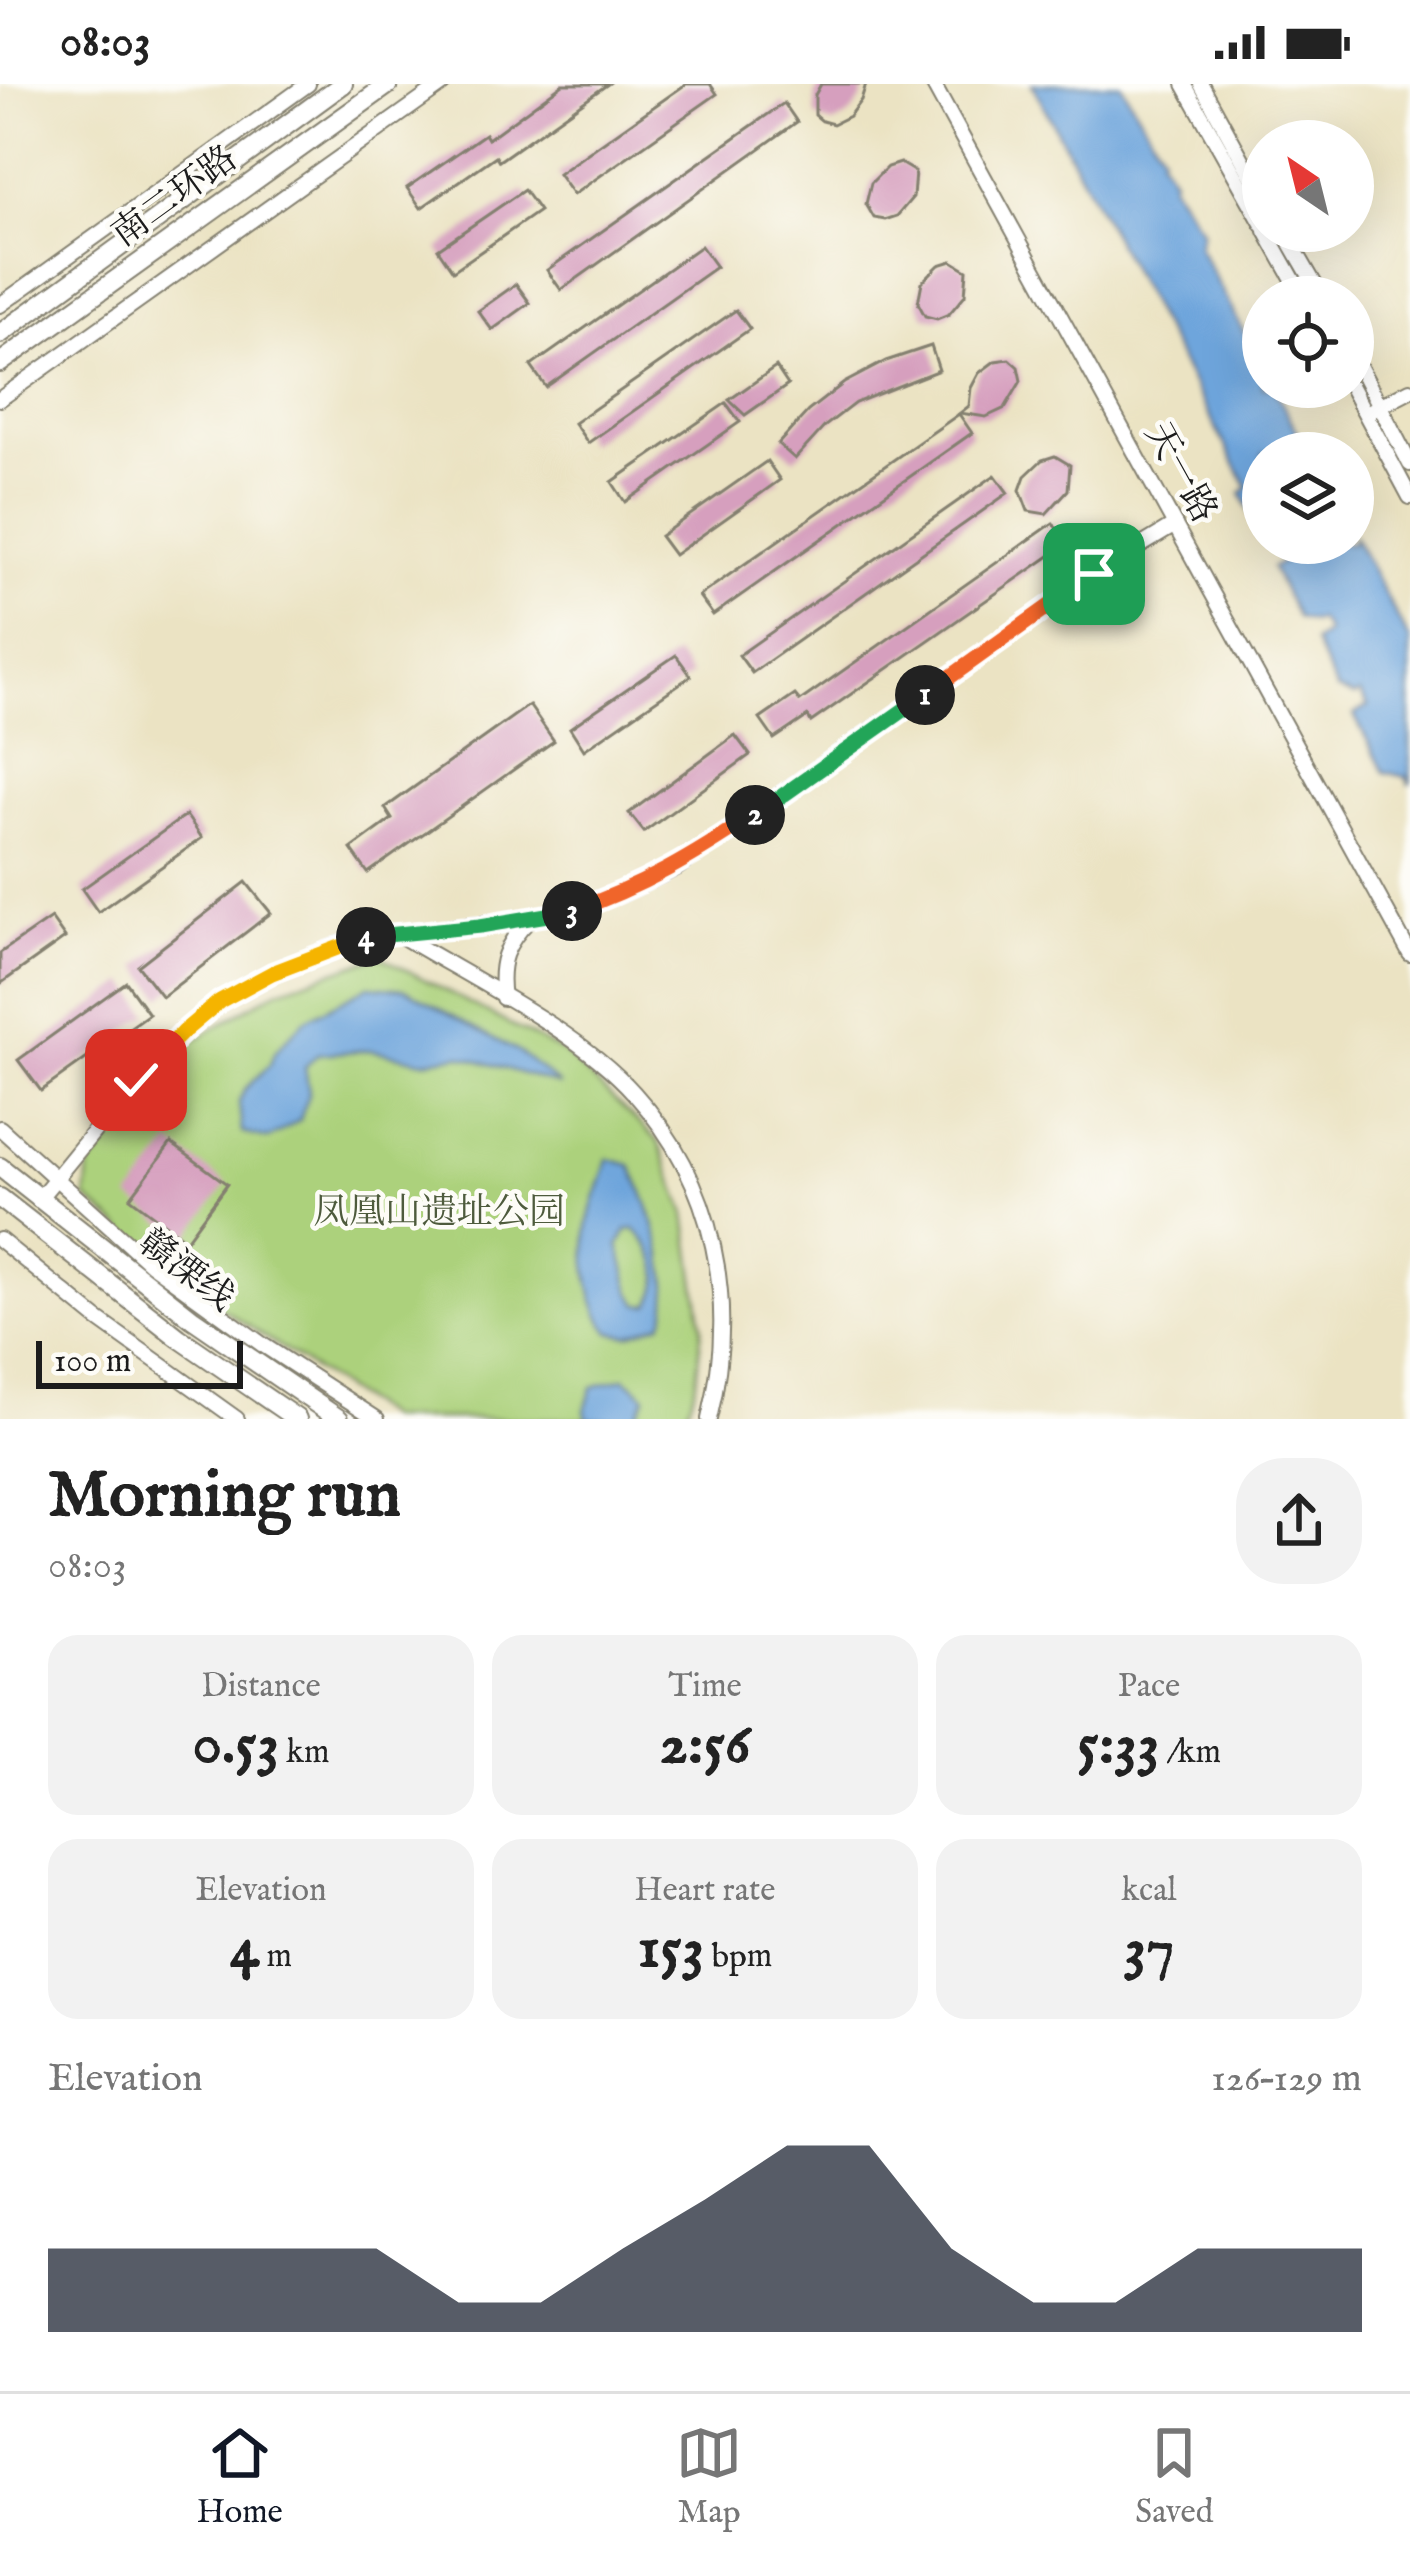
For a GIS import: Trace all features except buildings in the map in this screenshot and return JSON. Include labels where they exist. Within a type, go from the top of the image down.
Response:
[{"type":"main road","name":"南二环路","points":[[0,334],[343,84]]},
{"type":"main road","name":"南二环路","points":[[0,363],[388,84]]},
{"type":"main road","points":[[196,191],[211,211]]},
{"type":"main road","points":[[79,276],[94,296]]},
{"type":"main road","points":[[43,302],[57,322]]},
{"type":"main road","name":"赣溧线","points":[[0,1168],[193,1318],[339,1419]]},
{"type":"main road","name":"赣溧线","points":[[0,1198],[179,1338],[297,1419]]},
{"type":"street","points":[[0,305],[308,84]]},
{"type":"street","points":[[0,400],[442,84]]},
{"type":"street","name":"天一路","points":[[933,84],[1410,954]]},
{"type":"street","points":[[1184,84],[1242,187]]},
{"type":"street","points":[[1201,84],[1242,159]]},
{"type":"street","points":[[1372,411],[1410,390]]},
{"type":"street","points":[[1369,408],[1410,464]]},
{"type":"street","points":[[1371,408],[1410,497]]},
{"type":"street","points":[[38,1200],[136,1080],[220,1001],[356,938],[560,915],[678,867],[1094,574],[1175,525]]},
{"type":"street","points":[[503,998],[502,958],[509,940],[530,919]]},
{"type":"street","points":[[398,934],[587,1052],[634,1092],[680,1160],[703,1204],[722,1295],[724,1342],[709,1419]]},
{"type":"street","points":[[0,1128],[151,1264],[262,1345],[377,1419]]},
{"type":"street","points":[[0,1240],[96,1318],[237,1419]]},
{"type":"green space","name":"凤凰山遗址公园","points":[[380,956],[564,1053],[658,1141],[686,1214],[702,1327],[696,1382],[684,1419],[388,1419],[199,1293],[86,1198],[89,1167],[188,1044],[279,989]]},
{"type":"water","points":[[1032,84],[1121,84],[1162,153],[1171,184],[1202,231],[1198,246],[1242,329],[1242,408],[1284,408],[1298,432],[1242,432],[1242,477]]},
{"type":"water","points":[[1278,564],[1369,564],[1410,641],[1410,785],[1406,777],[1384,772],[1354,715],[1368,706],[1360,693],[1354,696],[1337,690],[1314,642],[1327,633],[1319,620],[1297,618],[1272,568]]},
{"type":"water","points":[[369,986],[405,989],[520,1053],[560,1085],[460,1055],[424,1061],[371,1050],[318,1054],[305,1067],[309,1092],[300,1120],[268,1139],[242,1133],[239,1102],[245,1089],[270,1065],[274,1053],[305,1020]]},
{"type":"water","points":[[608,1159],[631,1165],[665,1266],[667,1307],[662,1323],[627,1335],[610,1332],[602,1320],[588,1275],[588,1227]],"holes":[[[635,1229],[659,1274],[650,1305],[639,1304],[631,1292],[619,1245],[627,1230]]]},
{"type":"water","points":[[625,1378],[646,1396],[634,1419],[587,1419],[592,1387]]},
{"type":"route","points":[[136,1080],[220,1001],[356,938],[560,915],[678,867],[1094,574]]}]
